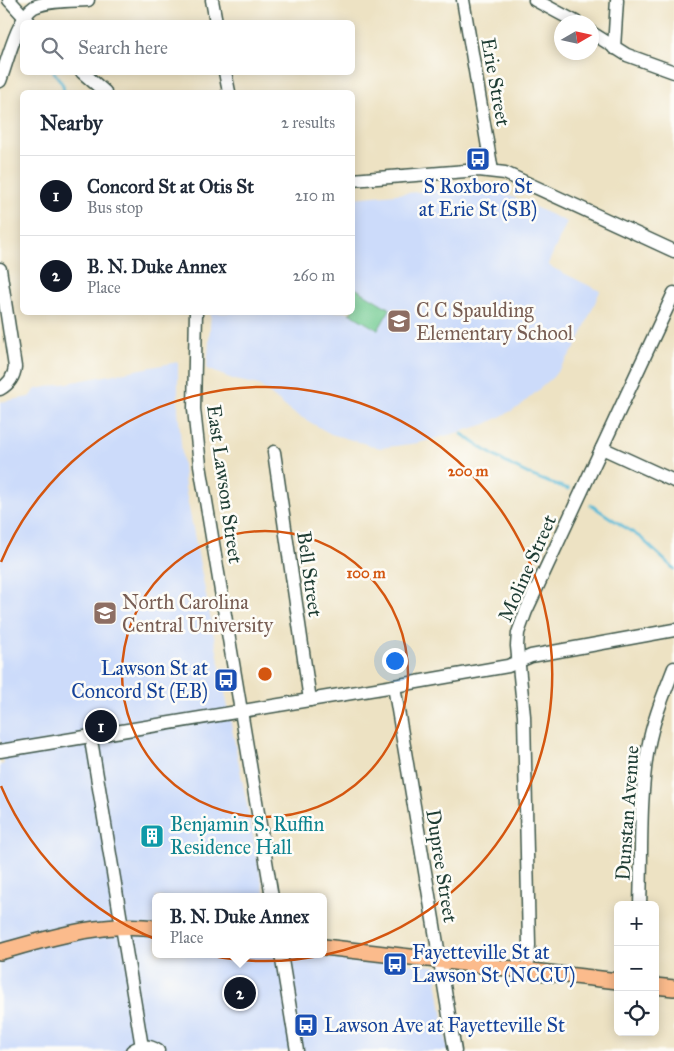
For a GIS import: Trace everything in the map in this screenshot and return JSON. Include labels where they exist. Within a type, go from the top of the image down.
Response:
[{"type":"main road","points":[[0,952],[94,929],[152,928]]},
{"type":"main road","points":[[327,946],[614,981]]},
{"type":"main road","points":[[659,986],[674,988]]},
{"type":"street","points":[[9,0],[26,20],[34,8],[42,4],[88,0]]},
{"type":"street","points":[[212,0],[216,20]]},
{"type":"street","name":"Erie Street","points":[[463,0],[492,171]]},
{"type":"street","points":[[535,0],[563,15]]},
{"type":"street","points":[[614,48],[617,0]]},
{"type":"street","points":[[0,81],[20,34]]},
{"type":"street","points":[[599,38],[637,60],[674,72]]},
{"type":"street","points":[[85,75],[103,90]]},
{"type":"street","points":[[225,75],[228,90]]},
{"type":"street","points":[[355,180],[479,170],[492,171],[518,179],[674,251]]},
{"type":"street","points":[[0,269],[15,367],[10,381],[0,389]]},
{"type":"street","name":"Moline Street","points":[[527,971],[529,944],[524,716],[518,662],[518,633],[521,622],[674,293]]},
{"type":"street","name":"East Lawson Street","points":[[196,315],[194,409],[196,436],[271,893]]},
{"type":"street","points":[[602,448],[674,481]]},
{"type":"street","name":"Bell Street","points":[[274,452],[310,700]]},
{"type":"street","points":[[0,751],[508,666],[531,656],[674,630]]},
{"type":"street","name":"Dunstan Avenue","points":[[640,901],[643,785],[646,763],[659,707],[674,668]]},
{"type":"street","name":"Dupree Street","points":[[394,686],[454,1051]]},
{"type":"street","points":[[92,746],[122,928],[137,1049],[148,1046],[158,1051]]},
{"type":"street","points":[[283,958],[297,1051]]},
{"type":"shaded area","name":"C C Spaulding Elementary School","points":[[450,189],[490,189],[515,198],[567,222],[548,264],[600,291],[576,347],[553,377],[519,407],[486,424],[418,443],[380,448],[331,434],[292,412],[259,385],[235,380],[207,369],[211,315],[355,315],[355,198]]},
{"type":"shaded area","name":"North Carolina Central University","points":[[178,362],[178,409],[185,488],[264,893],[152,893],[152,958],[327,958],[435,966],[448,1051],[0,1051],[0,765],[4,764],[0,738],[0,402],[29,397],[36,389]]},
{"type":"green space","points":[[355,288],[390,309],[378,330],[352,315],[355,315]]},
{"type":"waterway","points":[[56,75],[63,85],[64,90]]},
{"type":"waterway","points":[[462,434],[513,466],[540,479],[569,489]]},
{"type":"waterway","points":[[591,505],[641,538],[674,569]]},
{"type":"place","name":"S Roxboro St at Erie St (SB)","points":[[478,159]]},
{"type":"place","name":"C C Spaulding Elementary School","points":[[399,321]]},
{"type":"place","name":"North Carolina Central University","points":[[105,613]]},
{"type":"place","name":"Lawson St at Concord St (EB)","points":[[226,680]]},
{"type":"place","name":"Concord St at Otis St","points":[[101,726]]},
{"type":"place","name":"Benjamin S. Ruffin Residence Hall","points":[[152,836]]},
{"type":"place","name":"Fayetteville St at Lawson St (NCCU)","points":[[395,964]]},
{"type":"place","name":"B. N. Duke Annex","points":[[240,993]]},
{"type":"place","name":"Lawson Ave at Fayetteville St","points":[[306,1025]]}]
